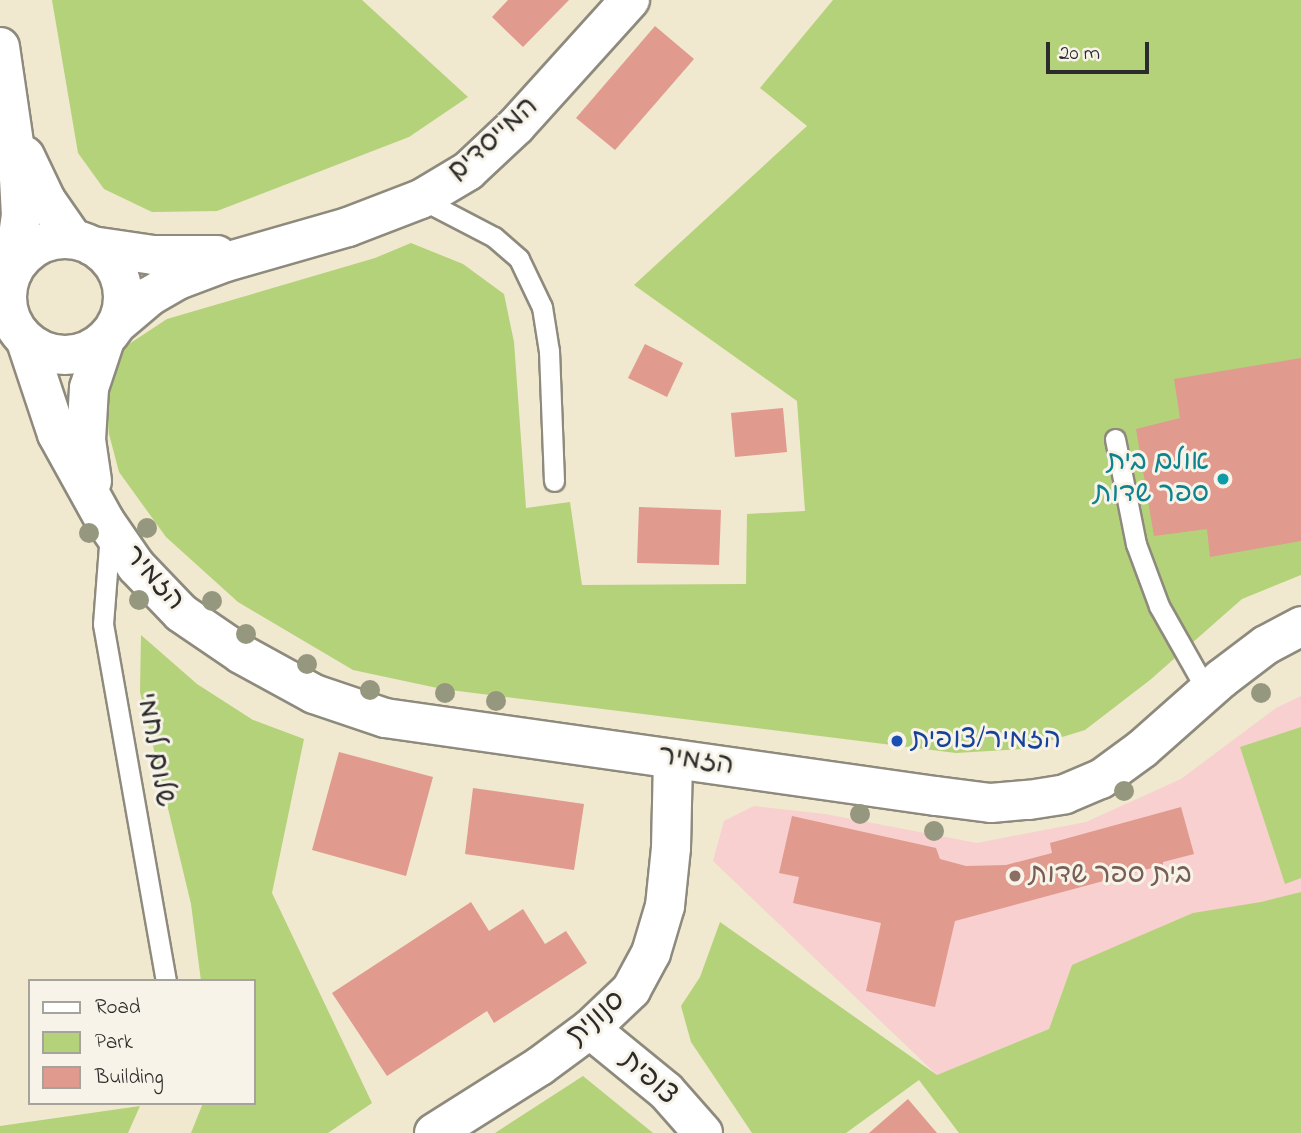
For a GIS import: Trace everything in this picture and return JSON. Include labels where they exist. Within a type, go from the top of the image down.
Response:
[{"type":"street","name":"המייסדים","points":[[111,332],[150,296],[178,280],[422,199],[468,171],[516,126],[630,0]]},
{"type":"street","points":[[0,47],[14,131],[20,215],[13,271],[7,289],[8,308],[14,326],[26,341],[41,350],[74,355],[111,332],[123,306],[123,289],[117,271],[107,256],[83,243],[46,201],[14,131]]},
{"type":"street","points":[[13,271],[23,256],[38,246],[55,240],[83,243]]},
{"type":"street","name":"המייסדים","points":[[83,243],[153,255],[212,255],[285,246]]},
{"type":"street","name":"הזמיר","points":[[108,525],[90,476],[86,440],[89,388],[111,332]]},
{"type":"street","name":"הזמיר","points":[[26,341],[58,434],[108,525],[136,566],[181,613],[241,654],[314,694],[385,718],[991,803],[1029,800],[1065,794],[1101,779],[1142,749],[1266,645],[1301,626]]},
{"type":"street","name":"סנונית","points":[[434,1133],[540,1066],[590,1029],[631,990],[651,953],[665,906],[671,848],[673,759]]},
{"type":"street","name":"צופית","points":[[590,1029],[666,1091],[703,1133]]},
{"type":"lane","points":[[422,199],[494,237],[519,259],[542,307],[549,351],[554,481]]},
{"type":"lane","points":[[1115,439],[1136,544],[1159,606],[1208,691]]},
{"type":"lane","name":"שלום לחמי","points":[[108,525],[103,624],[166,979]]},
{"type":"shaded area","name":"בית ספר שדות","points":[[1301,696],[1301,892],[1072,965],[1049,1029],[937,1075],[713,861],[724,821],[754,806],[825,814],[977,843],[1086,822],[1181,779],[1276,708]]},
{"type":"green space","points":[[52,0],[362,0],[468,97],[409,137],[217,211],[152,212],[104,189],[78,153]]},
{"type":"green space","points":[[833,0],[1301,0],[1301,575],[1242,599],[1150,680],[1085,730],[1023,749],[956,753],[442,689],[353,670],[238,602],[166,537],[119,472],[109,434],[104,387],[126,346],[167,319],[375,258],[411,243],[463,264],[504,294],[514,342],[526,508],[570,502],[582,585],[746,584],[747,514],[805,511],[797,401],[634,285],[807,126],[760,88]]},
{"type":"green space","points":[[141,635],[197,684],[253,720],[304,739],[272,893],[372,1103],[328,1133],[191,1133],[202,1105],[256,1105],[256,979],[201,979],[191,904],[140,692]]},
{"type":"green space","points":[[1301,727],[1301,878],[1285,884],[1240,747]]},
{"type":"green space","points":[[1301,892],[1301,1133],[959,1133],[919,1080],[846,1133],[752,1133],[691,1042],[681,1006],[700,977],[720,922],[937,1075],[1049,1029],[1072,965],[1193,913],[1261,902]]},
{"type":"green space","points":[[583,1076],[653,1133],[495,1133]]},
{"type":"green space","points":[[140,1106],[128,1133],[0,1133],[0,1126]]},
{"type":"building","points":[[508,0],[569,0],[523,47],[492,17]]},
{"type":"building","points":[[655,26],[694,59],[615,150],[576,118]]},
{"type":"building","points":[[645,344],[683,363],[667,397],[628,378]]},
{"type":"building","name":"אולם בית ספר שדות","points":[[1301,358],[1301,541],[1210,557],[1207,529],[1154,536],[1136,429],[1180,418],[1174,379]]},
{"type":"building","points":[[783,408],[787,452],[735,457],[731,413]]},
{"type":"building","points":[[639,507],[721,510],[719,565],[637,563]]},
{"type":"building","points":[[339,752],[433,777],[406,876],[312,850]]},
{"type":"building","points":[[473,788],[584,804],[574,870],[465,854]]},
{"type":"building","points":[[1181,807],[1194,854],[1163,862],[1163,865],[955,921],[935,1007],[866,991],[881,923],[793,903],[799,877],[779,873],[792,816],[936,848],[940,859],[966,866],[1006,865],[1052,853],[1050,843]]},
{"type":"building","points":[[471,902],[489,931],[523,909],[545,944],[566,931],[587,963],[494,1023],[487,1011],[387,1076],[332,993]]},
{"type":"building","points":[[908,1099],[937,1133],[869,1133]]},
{"type":"place","name":"אולם בית ספר שדות","points":[[1223,479]]},
{"type":"place","name":"הזמיר/צופית","points":[[897,741]]},
{"type":"place","name":"בית ספר שדות","points":[[1015,876]]}]
